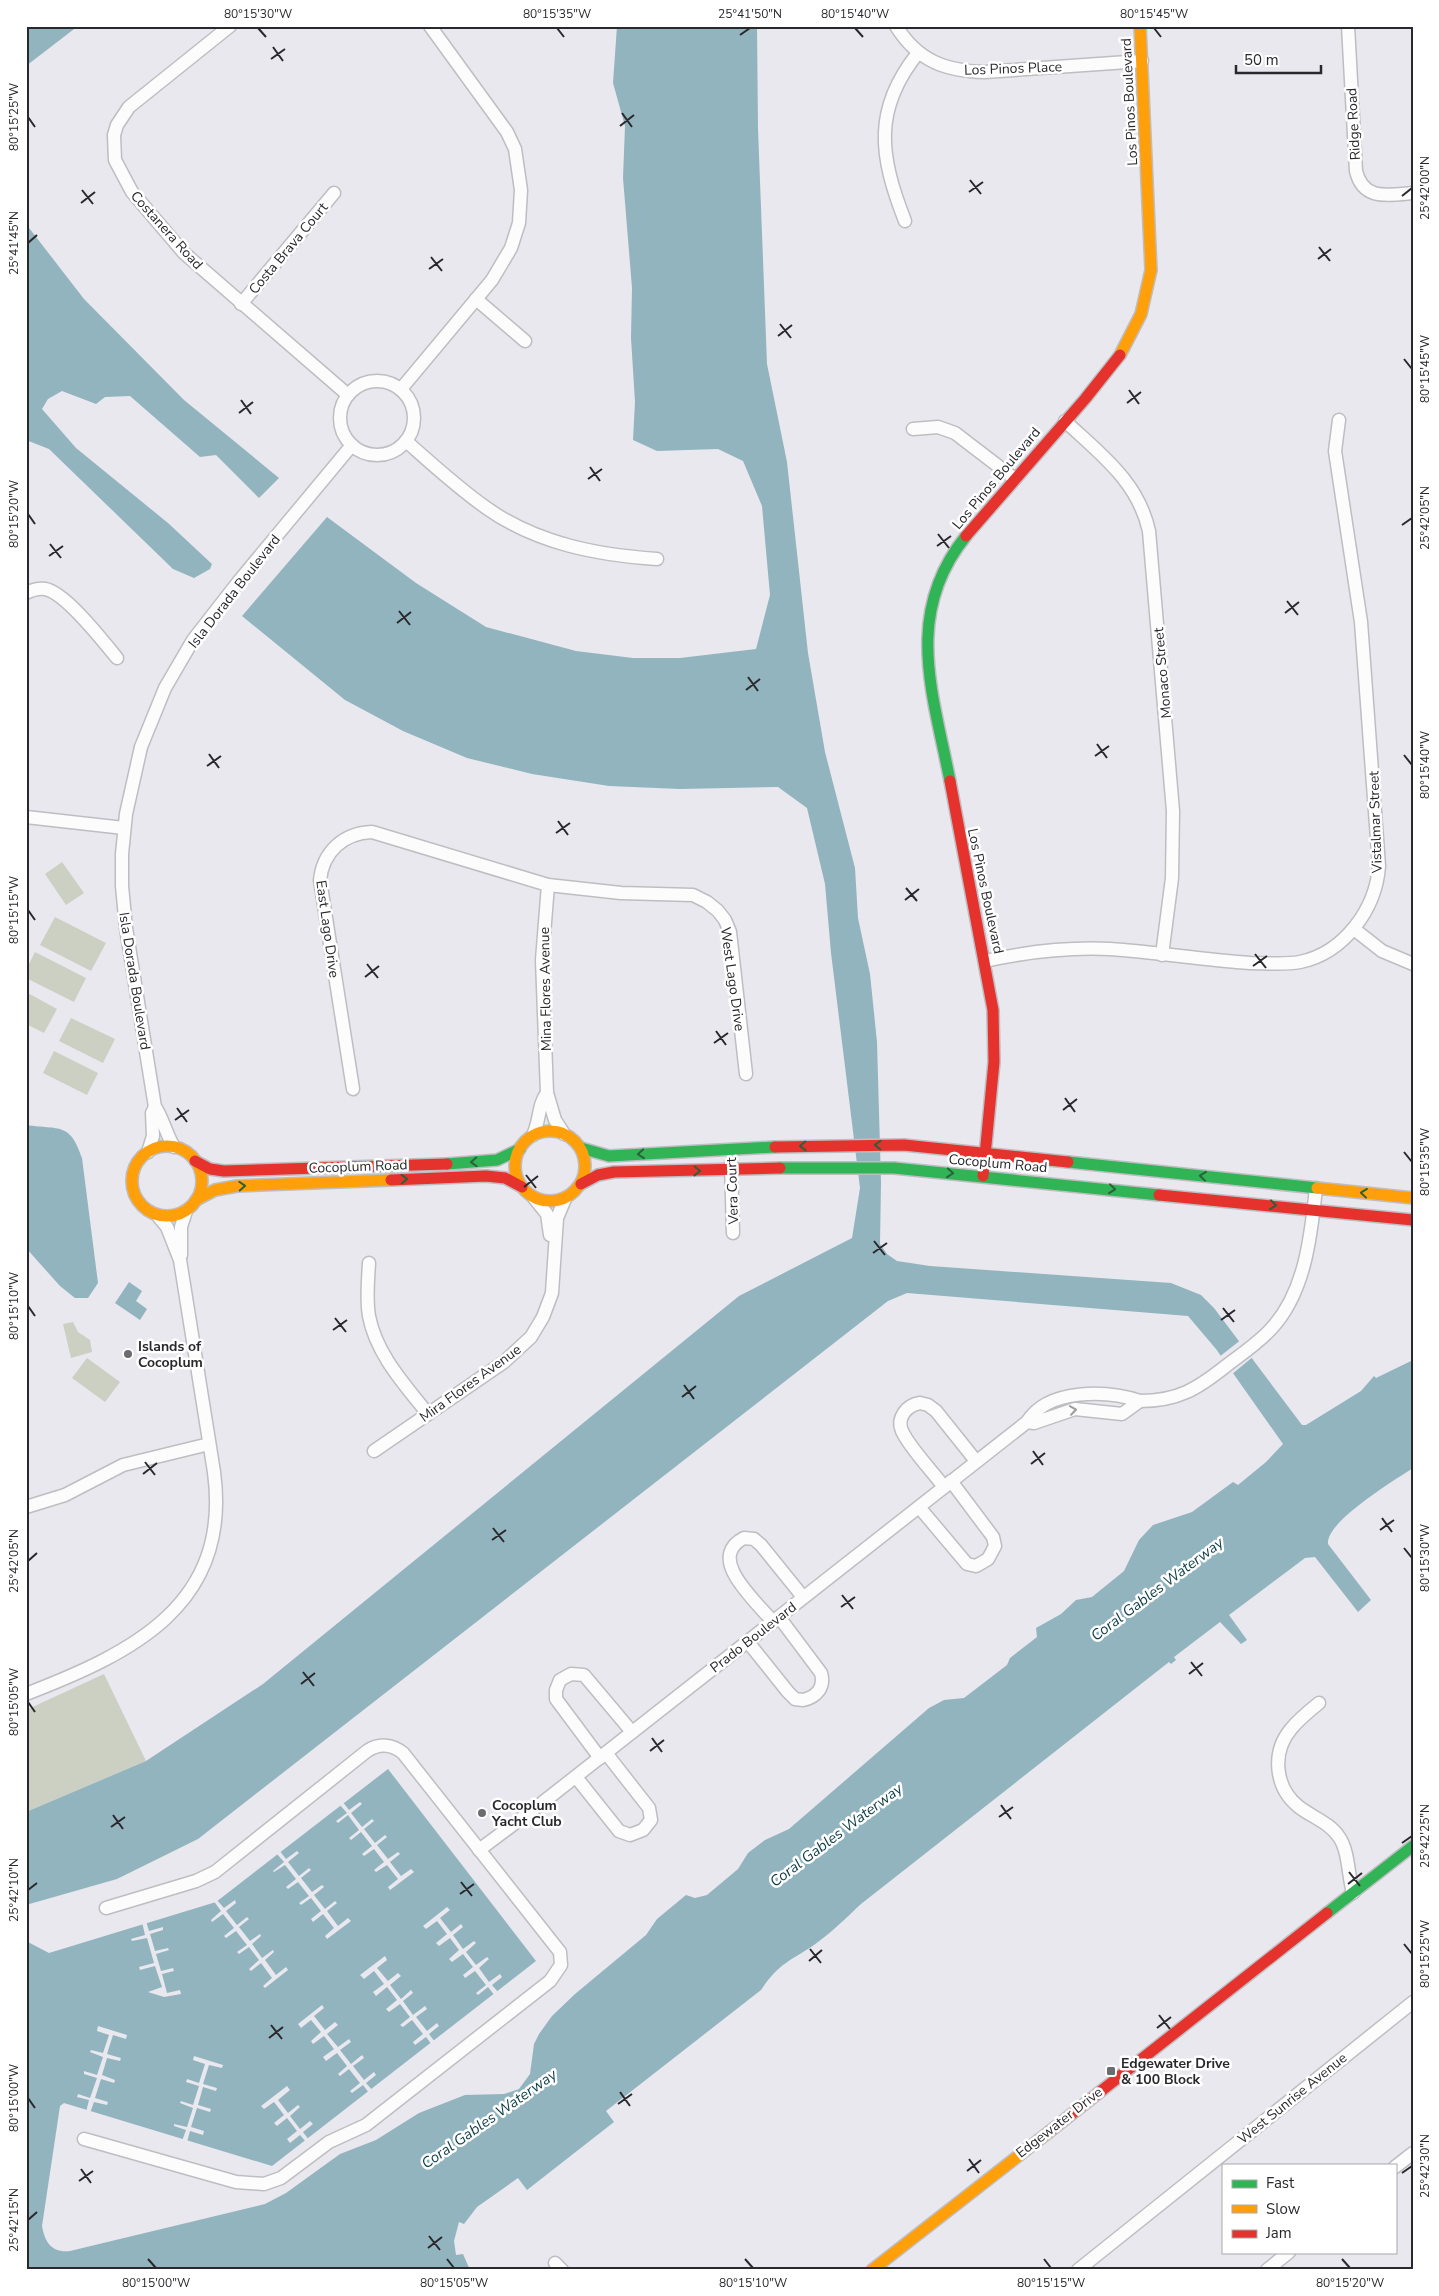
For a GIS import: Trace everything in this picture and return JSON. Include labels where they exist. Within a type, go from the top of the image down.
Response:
[{"type":"street","name":"Costanera Road","points":[[230,26],[135,100],[117,125],[113,143],[119,169],[143,206],[188,257],[348,395]]},
{"type":"street","points":[[400,390],[476,300],[499,269],[516,233],[522,200],[515,149],[501,123],[430,26]]},
{"type":"street","points":[[896,26],[906,42],[918,53],[895,87],[885,120],[890,178],[905,221]]},
{"type":"street","name":"Los Pinos Boulevard","points":[[983,1176],[994,1046],[993,1010],[930,675],[928,625],[934,590],[944,568],[966,537],[1122,354],[1140,317],[1150,280],[1152,237],[1140,26]]},
{"type":"street","name":"Ridge Road","points":[[1348,26],[1356,171],[1359,181],[1364,189],[1380,194],[1413,193]]},
{"type":"street","name":"Los Pinos Place","points":[[918,53],[943,66],[972,72],[1142,61]]},
{"type":"street","name":"Costa Brava Court","points":[[241,304],[334,193]]},
{"type":"street","points":[[476,300],[525,341]]},
{"type":"street","points":[[380,381],[392,384],[400,390],[409,399],[413,409],[413,426],[406,441],[397,449],[386,454],[374,455],[362,452],[352,445],[342,430],[340,421],[343,402],[348,395],[357,387],[368,382],[380,381]]},
{"type":"street","name":"Vistalmar Street","points":[[985,961],[1029,952],[1112,949],[1241,962],[1291,963],[1306,960],[1323,953],[1354,929],[1373,895],[1379,866],[1361,622],[1335,451],[1339,420]]},
{"type":"street","name":"Monaco Street","points":[[1065,422],[1126,480],[1141,504],[1148,531],[1173,812],[1172,878],[1162,955]]},
{"type":"street","points":[[913,429],[938,427],[955,433],[1015,479]]},
{"type":"street","points":[[406,441],[484,506],[526,530],[576,548],[625,557],[657,559]]},
{"type":"street","name":"Isla Dorada Boulevard","points":[[174,1147],[164,1130],[159,1111],[155,1107],[125,915],[122,869],[124,828],[141,747],[155,707],[176,668],[203,626],[352,445]]},
{"type":"street","points":[[31,591],[43,588],[57,594],[92,629],[117,658]]},
{"type":"street","points":[[26,817],[124,828]]},
{"type":"street","name":"East Lago Drive","points":[[353,1089],[320,890],[321,870],[332,849],[344,840],[358,834],[380,833],[548,885]]},
{"type":"street","name":"West Lago Drive","points":[[548,885],[621,893],[687,895],[699,898],[718,911],[726,920],[730,932],[746,1074]]},
{"type":"street","name":"Mina Flores Avenue","points":[[547,1093],[542,944],[548,885]]},
{"type":"street","points":[[1354,929],[1382,951],[1413,964]]},
{"type":"street","points":[[547,1093],[555,1120],[564,1134]]},
{"type":"street","points":[[533,1135],[540,1121],[542,1100],[547,1093]]},
{"type":"street","name":"Isla Dorada Boulevard","points":[[148,1152],[153,1136],[152,1113],[155,1107]]},
{"type":"street","points":[[533,1135],[543,1132],[564,1134]]},
{"type":"street","name":"Cocoplum Road","points":[[564,1134],[581,1148],[609,1156],[730,1148],[852,1144],[904,1145],[1413,1198]]},
{"type":"street","name":"Cocoplum Road","points":[[195,1161],[210,1169],[224,1171],[463,1163],[497,1160],[520,1149],[533,1135]]},
{"type":"street","points":[[26,1694],[97,1664],[134,1644],[164,1622],[189,1594],[207,1558],[214,1532],[216,1490],[180,1260],[181,1227],[186,1211],[196,1200],[202,1180],[195,1161],[190,1155],[174,1147],[156,1148],[148,1152],[136,1165],[132,1181],[133,1192],[138,1202],[146,1210],[157,1215],[172,1216],[186,1211]]},
{"type":"street","points":[[581,1148],[586,1166],[581,1184]]},
{"type":"street","name":"Vera Court","points":[[730,1148],[734,1233]]},
{"type":"street","points":[[520,1149],[515,1168],[522,1187]]},
{"type":"street","name":"Cocoplum Road","points":[[565,1198],[581,1184],[598,1176],[614,1172],[850,1167],[902,1169],[983,1176],[1413,1220]]},
{"type":"street","name":"Cocoplum Road","points":[[196,1200],[215,1190],[237,1186],[486,1176],[505,1178],[522,1187],[534,1198]]},
{"type":"street","name":"Prado Boulevard","points":[[479,1850],[576,1777],[748,1642],[1040,1409],[1068,1396],[1120,1394],[1140,1401],[1170,1399],[1194,1389],[1213,1376],[1261,1338],[1276,1323],[1295,1289],[1306,1254],[1316,1188]]},
{"type":"street","points":[[534,1198],[550,1202],[565,1198]]},
{"type":"street","points":[[534,1198],[547,1214],[550,1235],[554,1242]]},
{"type":"street","points":[[554,1242],[558,1213],[565,1198]]},
{"type":"street","points":[[157,1215],[167,1227],[180,1260]]},
{"type":"street","name":"Mira Flores Avenue","points":[[374,1451],[504,1362],[531,1337],[543,1317],[552,1293],[555,1276],[554,1242]]},
{"type":"street","points":[[369,1263],[368,1306],[375,1336],[390,1363],[428,1414]]},
{"type":"street","name":"Prado Boulevard","points":[[1026,1422],[1034,1422],[1075,1409],[1122,1414],[1140,1401]]},
{"type":"street","points":[[919,1507],[967,1564],[976,1566],[988,1559],[996,1546],[993,1537],[902,1431],[901,1418],[907,1409],[920,1403],[932,1408],[976,1461]]},
{"type":"street","points":[[26,1507],[65,1495],[123,1465],[209,1444]]},
{"type":"street","points":[[748,1642],[791,1696],[803,1700],[816,1695],[822,1683],[821,1673],[729,1566],[729,1552],[735,1544],[744,1538],[758,1542],[803,1597]]},
{"type":"street","points":[[576,1777],[619,1831],[630,1835],[643,1830],[651,1820],[650,1808],[558,1703],[556,1690],[560,1680],[571,1674],[584,1675],[632,1732]]},
{"type":"street","points":[[1320,1703],[1297,1722],[1285,1736],[1279,1752],[1278,1772],[1282,1787],[1290,1800],[1327,1826],[1340,1839],[1353,1893]]},
{"type":"street","points":[[84,2139],[236,2182],[264,2184],[281,2178],[329,2142],[375,2118],[550,1982],[559,1971],[561,1958],[556,1947],[403,1753],[392,1746],[378,1746],[367,1751],[215,1872],[196,1881],[106,1908]]},
{"type":"street","name":"Edgewater Drive","points":[[872,2270],[1413,1846]]},
{"type":"street","name":"West Sunrise Avenue","points":[[1078,2270],[1413,2002]]},
{"type":"street","points":[[1396,2166],[1413,2153]]},
{"type":"street","points":[[1268,2270],[1287,2254]]},
{"type":"shaded area","points":[[62,862],[84,893],[66,905],[45,874]]},
{"type":"shaded area","points":[[55,917],[106,943],[91,971],[40,945]]},
{"type":"shaded area","points":[[35,952],[86,978],[74,1002],[26,978],[26,970]]},
{"type":"shaded area","points":[[26,992],[57,1009],[44,1033],[26,1024]]},
{"type":"shaded area","points":[[71,1018],[115,1039],[103,1063],[59,1041]]},
{"type":"shaded area","points":[[54,1051],[98,1073],[87,1095],[43,1073]]},
{"type":"shaded area","points":[[73,1322],[78,1332],[90,1340],[92,1352],[71,1358],[63,1324]]},
{"type":"shaded area","points":[[87,1358],[120,1382],[105,1402],[72,1378]]},
{"type":"shaded area","points":[[104,1674],[146,1761],[26,1812],[26,1710]]},
{"type":"water","points":[[26,26],[78,26],[26,66]]},
{"type":"water","name":"Coral Gables Waterway","points":[[617,26],[757,26],[758,129],[767,364],[787,462],[808,653],[825,752],[855,868],[858,918],[870,974],[877,1042],[881,1182],[880,1244],[887,1254],[897,1261],[930,1266],[1171,1283],[1201,1295],[1214,1308],[1302,1425],[1306,1425],[1361,1391],[1374,1376],[1376,1378],[1413,1360],[1413,1468],[1349,1513],[1330,1535],[1328,1544],[1371,1600],[1358,1612],[1315,1557],[1305,1558],[1229,1615],[1247,1640],[1241,1644],[1220,1622],[1174,1657],[1176,1660],[1171,1664],[1169,1662],[861,1904],[814,1945],[779,1968],[761,1990],[606,2111],[614,2122],[527,2190],[518,2178],[477,2207],[464,2224],[459,2222],[454,2241],[456,2255],[463,2254],[470,2270],[26,2270],[26,1941],[49,1953],[216,1902],[388,1769],[536,1961],[272,2166],[64,2103],[60,2106],[42,2226],[50,2246],[58,2250],[70,2251],[265,2204],[286,2193],[340,2154],[376,2140],[419,2113],[465,2095],[504,2094],[519,2089],[530,2074],[534,2044],[552,2016],[575,1994],[646,1935],[657,1919],[686,1895],[695,1898],[707,1895],[738,1869],[748,1853],[765,1840],[789,1829],[929,1708],[944,1700],[964,1698],[1007,1665],[1010,1658],[1037,1637],[1036,1628],[1061,1614],[1076,1600],[1092,1597],[1124,1571],[1139,1540],[1153,1525],[1192,1512],[1233,1482],[1238,1485],[1266,1462],[1283,1444],[1216,1349],[1188,1316],[907,1293],[888,1301],[198,1839],[117,1879],[26,1905],[26,1812],[146,1761],[263,1684],[739,1296],[852,1238],[860,1188],[831,953],[825,884],[807,808],[778,787],[680,789],[609,786],[532,774],[467,758],[403,731],[345,700],[242,616],[327,517],[416,583],[486,627],[576,651],[633,658],[680,658],[756,649],[770,595],[762,506],[743,461],[718,449],[657,451],[633,440],[635,402],[631,338],[632,288],[623,178],[625,126],[613,83]]},
{"type":"water","points":[[26,224],[84,299],[184,400],[279,478],[259,498],[216,455],[200,457],[130,396],[105,397],[96,404],[62,391],[48,399],[42,409],[76,448],[168,523],[212,564],[210,569],[194,578],[173,569],[49,449],[26,440]]},
{"type":"water","points":[[26,1125],[62,1130],[73,1138],[78,1146],[82,1158],[98,1283],[88,1298],[75,1298],[60,1286],[26,1248]]},
{"type":"water","points":[[129,1282],[142,1291],[136,1301],[147,1309],[140,1320],[115,1303]]},
{"type":"pier","points":[[1242,1339],[1254,1356],[1231,1375],[1219,1357]]},
{"type":"pier","points":[[342,1801],[349,1810],[360,1802],[362,1804],[351,1813],[362,1827],[372,1819],[374,1821],[364,1829],[375,1843],[385,1835],[387,1837],[377,1845],[388,1859],[398,1852],[400,1854],[390,1862],[401,1876],[411,1869],[414,1872],[390,1890],[388,1887],[398,1879],[387,1865],[376,1872],[374,1870],[384,1862],[374,1849],[364,1856],[362,1854],[372,1846],[361,1832],[351,1840],[349,1838],[359,1830],[348,1815],[338,1823],[336,1821],[347,1813],[339,1804]]},
{"type":"pier","points":[[279,1850],[286,1859],[297,1851],[299,1853],[288,1862],[299,1876],[309,1868],[311,1870],[301,1878],[312,1892],[322,1885],[324,1887],[314,1895],[325,1909],[335,1901],[337,1903],[327,1911],[338,1926],[348,1918],[351,1921],[327,1939],[325,1936],[334,1928],[323,1914],[313,1922],[311,1919],[321,1911],[311,1898],[301,1905],[299,1903],[309,1896],[298,1882],[288,1889],[286,1887],[296,1879],[285,1865],[273,1871],[284,1862],[276,1853]]},
{"type":"pier","points":[[216,1899],[224,1908],[235,1900],[236,1903],[226,1911],[237,1925],[247,1917],[249,1919],[239,1927],[250,1941],[260,1934],[261,1936],[252,1944],[262,1958],[273,1950],[274,1952],[265,1960],[276,1975],[286,1967],[288,1970],[265,1988],[263,1986],[272,1978],[261,1963],[251,1971],[249,1969],[259,1960],[249,1947],[239,1954],[237,1952],[247,1945],[236,1931],[226,1938],[224,1936],[234,1928],[223,1914],[212,1922],[211,1920],[221,1911],[213,1900]]},
{"type":"pier","points":[[447,1907],[450,1910],[440,1918],[451,1932],[461,1924],[463,1927],[453,1935],[463,1949],[474,1941],[476,1943],[466,1952],[476,1965],[487,1957],[489,1959],[479,1968],[489,1982],[500,1974],[502,1977],[492,1985],[499,1993],[495,1996],[488,1987],[478,1995],[476,1993],[486,1985],[475,1971],[465,1978],[463,1975],[473,1967],[463,1954],[452,1962],[449,1959],[459,1950],[450,1938],[439,1946],[436,1943],[447,1934],[437,1921],[426,1929],[423,1926]]},
{"type":"pier","points":[[146,1921],[149,1931],[163,1927],[163,1930],[150,1934],[155,1951],[168,1948],[169,1950],[156,1954],[161,1971],[173,1968],[174,1971],[162,1974],[167,1993],[180,1990],[181,1994],[164,1997],[148,1992],[162,1987],[155,1966],[140,1970],[139,1967],[154,1963],[147,1938],[132,1941],[131,1939],[145,1935],[142,1922]]},
{"type":"pier","points":[[385,1956],[387,1960],[377,1968],[388,1981],[398,1973],[401,1976],[390,1985],[401,1999],[411,1990],[413,1993],[403,2001],[413,2015],[425,2006],[427,2009],[416,2017],[427,2031],[437,2023],[439,2026],[429,2034],[435,2042],[432,2045],[426,2037],[415,2045],[413,2042],[423,2034],[412,2020],[403,2027],[400,2025],[410,2017],[400,2004],[389,2012],[386,2009],[397,2000],[387,1987],[376,1996],[373,1992],[384,1984],[374,1971],[364,1979],[360,1975]]},
{"type":"pier","points":[[322,2005],[324,2008],[314,2016],[325,2030],[335,2022],[338,2025],[327,2034],[338,2047],[349,2039],[351,2042],[340,2050],[351,2064],[362,2055],[364,2058],[353,2066],[364,2080],[374,2072],[376,2075],[366,2083],[373,2091],[369,2093],[363,2085],[352,2093],[350,2091],[360,2083],[349,2069],[340,2076],[338,2074],[347,2066],[337,2053],[326,2061],[323,2057],[334,2049],[324,2036],[313,2044],[311,2041],[321,2032],[311,2020],[301,2028],[298,2024]]},
{"type":"pier","points":[[98,2026],[127,2035],[126,2039],[113,2035],[107,2054],[121,2058],[120,2061],[107,2058],[102,2075],[115,2080],[114,2083],[101,2079],[95,2098],[108,2102],[107,2105],[94,2102],[90,2113],[86,2112],[89,2100],[77,2097],[78,2094],[90,2098],[97,2078],[84,2074],[84,2071],[97,2075],[103,2057],[90,2052],[91,2050],[103,2053],[109,2035],[97,2031]]},
{"type":"pier","points":[[194,2056],[223,2065],[222,2068],[209,2065],[203,2084],[217,2088],[216,2091],[203,2087],[198,2105],[211,2109],[210,2112],[197,2108],[191,2127],[204,2131],[203,2135],[190,2131],[187,2142],[182,2141],[186,2130],[174,2126],[174,2124],[187,2127],[193,2108],[180,2103],[181,2101],[193,2105],[199,2086],[186,2082],[187,2079],[199,2083],[205,2064],[193,2060]]},
{"type":"pier","points":[[287,2086],[290,2090],[278,2100],[288,2113],[298,2105],[300,2107],[290,2116],[300,2129],[310,2121],[313,2124],[303,2132],[309,2140],[306,2142],[300,2135],[290,2143],[287,2139],[297,2131],[287,2118],[277,2126],[274,2123],[284,2115],[274,2102],[264,2109],[261,2106]]},
{"type":"traffic: fast","points":[[950,781],[931,685],[928,655],[929,625],[935,595],[947,565],[966,536]]},
{"type":"traffic: fast","points":[[581,1148],[609,1156],[775,1147]]},
{"type":"traffic: fast","points":[[447,1164],[497,1160],[520,1149]]},
{"type":"traffic: fast","points":[[1068,1162],[1317,1188]]},
{"type":"traffic: fast","points":[[780,1168],[894,1168],[1159,1195]]},
{"type":"traffic: fast","points":[[1327,1913],[1413,1846]]},
{"type":"traffic: slow","points":[[1120,355],[1141,314],[1151,270],[1140,26]]},
{"type":"traffic: slow","points":[[543,1131],[557,1131],[570,1137],[579,1146],[585,1159],[585,1166],[583,1179],[575,1191],[557,1201],[543,1201],[530,1195],[521,1186],[515,1173],[515,1159],[521,1146],[530,1137],[543,1131]]},
{"type":"traffic: slow","points":[[167,1146],[180,1149],[192,1156],[199,1168],[202,1181],[199,1194],[192,1206],[180,1213],[167,1216],[154,1213],[142,1206],[135,1194],[132,1181],[135,1168],[142,1156],[154,1149],[167,1146]]},
{"type":"traffic: slow","points":[[196,1200],[215,1190],[237,1186],[391,1180]]},
{"type":"traffic: slow","points":[[1317,1188],[1413,1198]]},
{"type":"traffic: slow","points":[[872,2270],[1049,2132]]},
{"type":"traffic: jam","points":[[966,536],[1085,399],[1120,355]]},
{"type":"traffic: jam","points":[[950,781],[993,1010],[994,1062],[983,1176]]},
{"type":"traffic: jam","points":[[775,1147],[904,1145],[1068,1162]]},
{"type":"traffic: jam","points":[[195,1161],[210,1169],[224,1171],[447,1164]]},
{"type":"traffic: jam","points":[[581,1184],[598,1175],[614,1172],[780,1168]]},
{"type":"traffic: jam","points":[[391,1180],[486,1176],[505,1178],[522,1187]]},
{"type":"traffic: jam","points":[[1159,1195],[1413,1220]]},
{"type":"traffic: jam","points":[[1049,2132],[1327,1913]]},
{"type":"place","name":"Islands of Cocoplum","points":[[128,1354]]},
{"type":"place","name":"Cocoplum Yacht Club","points":[[482,1813]]},
{"type":"place","name":"Edgewater Drive & 100 Block","points":[[1111,2071]]}]
